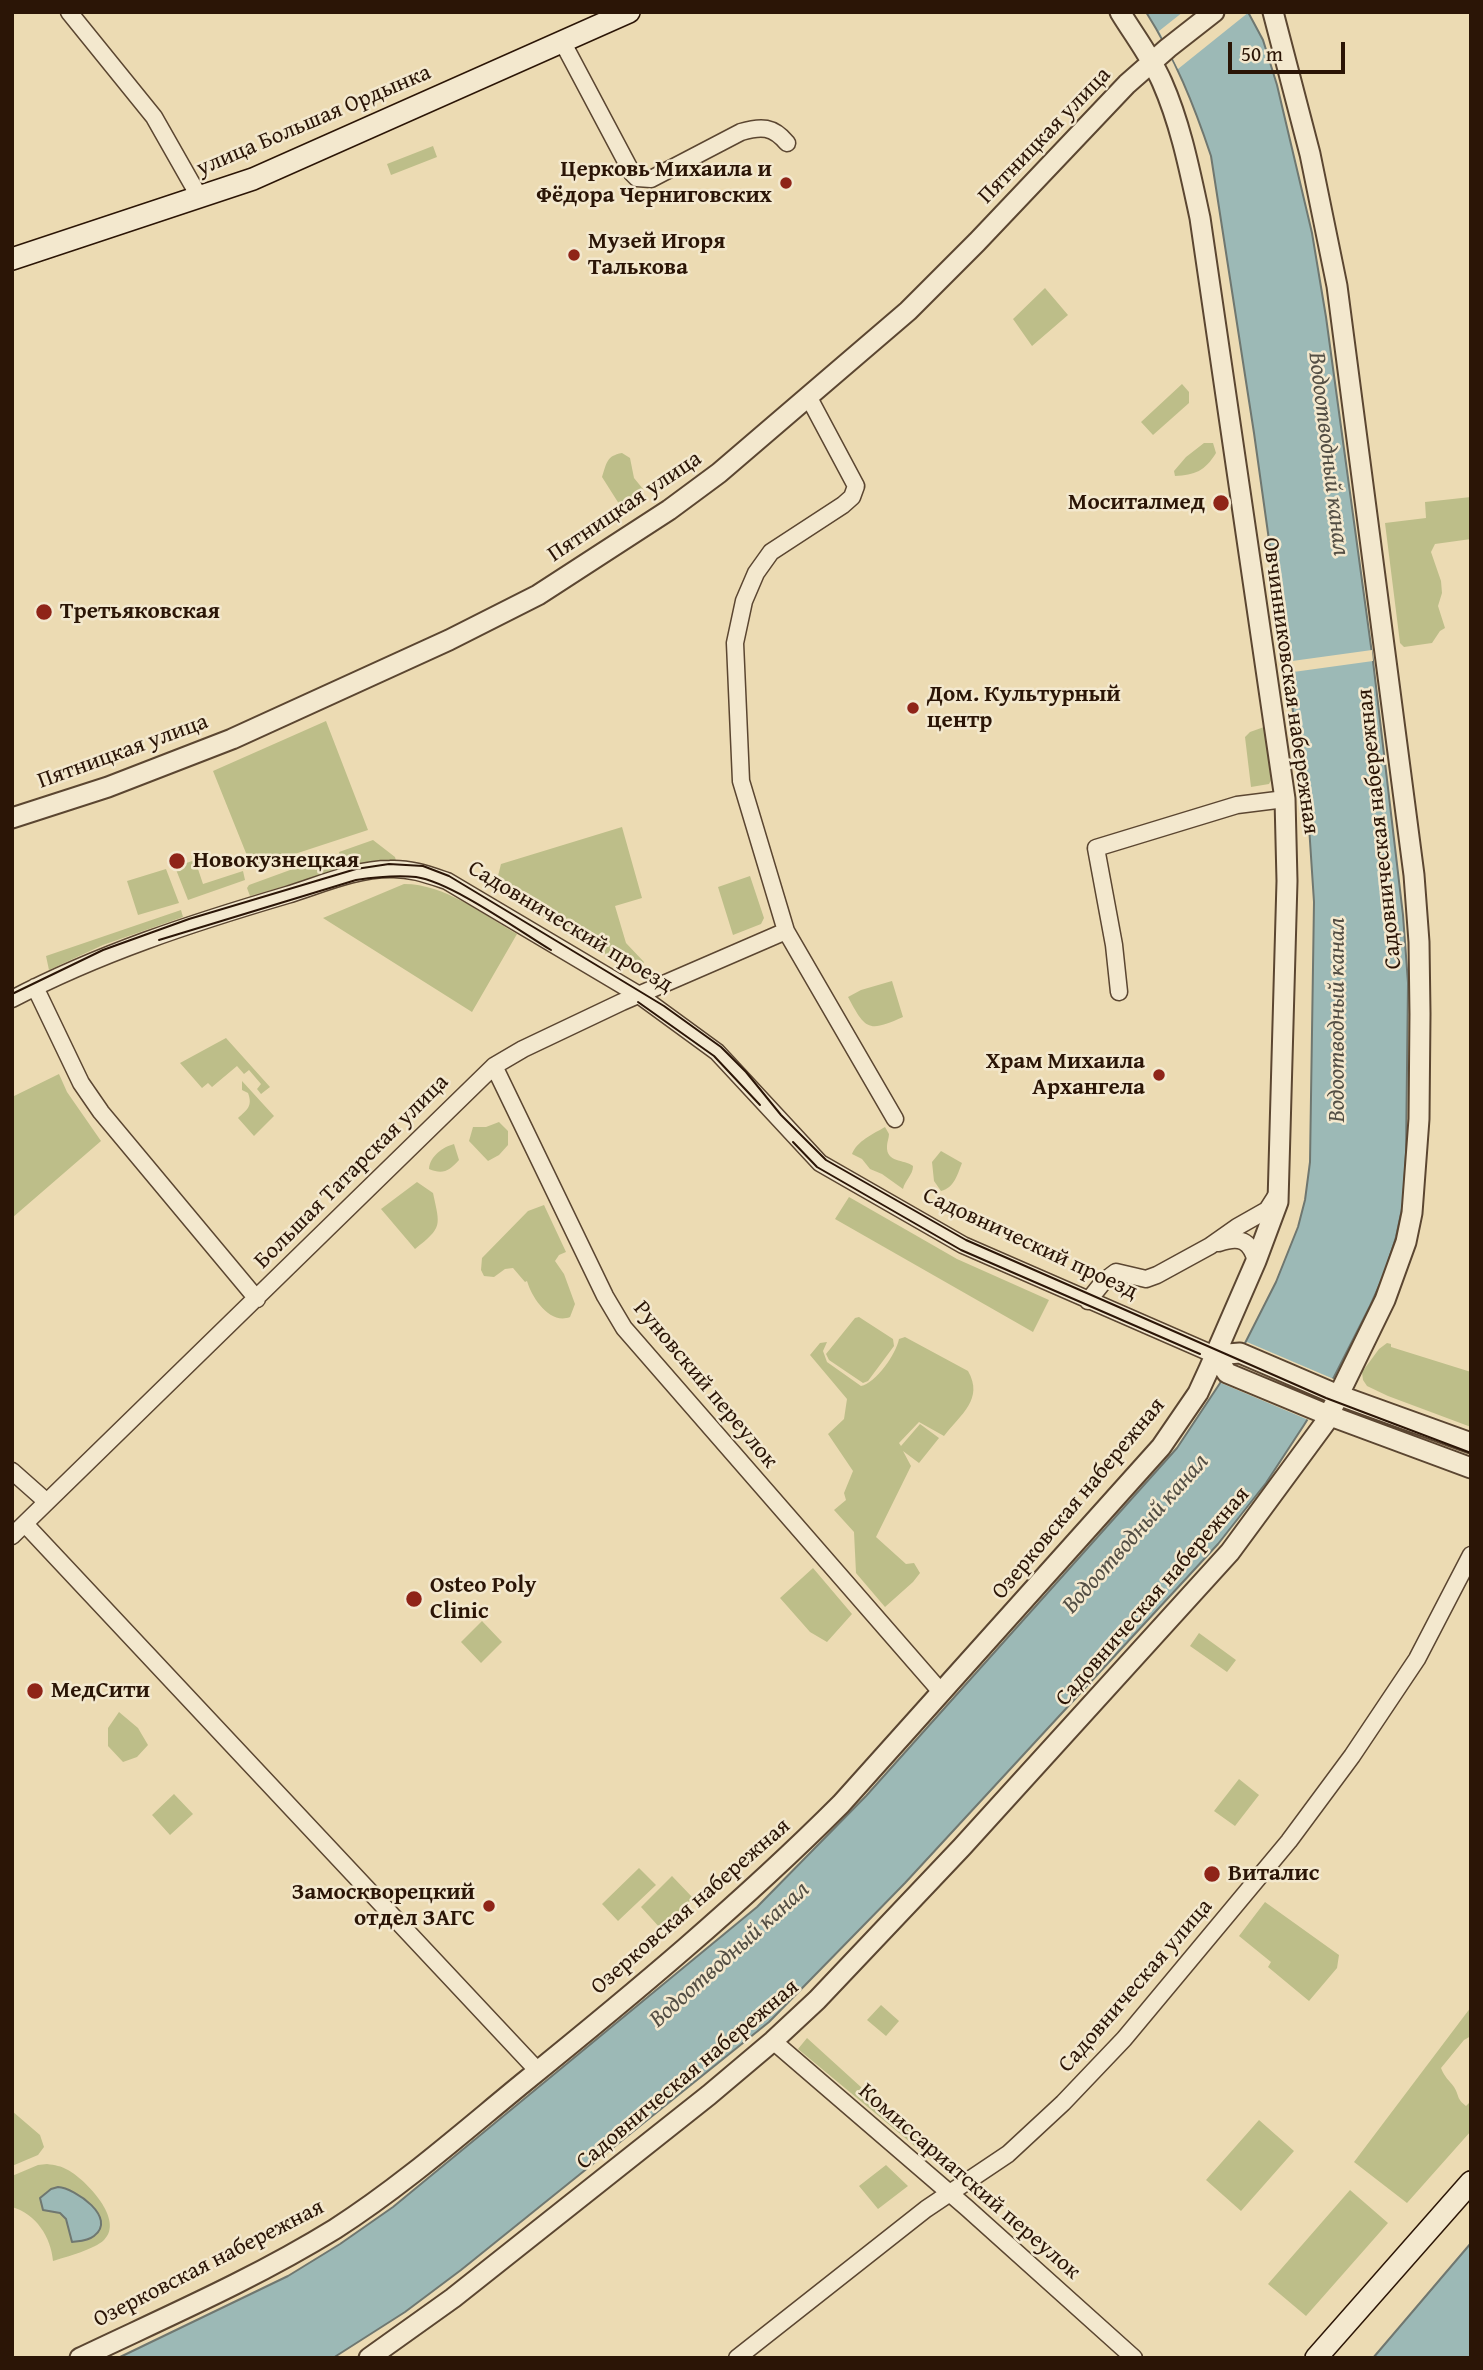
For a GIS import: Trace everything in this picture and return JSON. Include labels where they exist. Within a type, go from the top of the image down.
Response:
[{"type":"main road","name":"улица Большая Ордынка","points":[[12,260],[253,179],[629,12]]},
{"type":"main road","points":[[1316,2358],[1471,2182]]},
{"type":"street","points":[[69,12],[154,117],[200,198]]},
{"type":"street","name":"Овчинниковская набережная","points":[[1119,12],[1152,64],[1178,127],[1200,218],[1284,799],[1287,881],[1278,1202],[1256,1261],[1215,1355]]},
{"type":"street","name":"Пятницкая улица","points":[[12,818],[108,787],[232,739],[524,603],[603,555],[697,491],[923,296],[1127,84],[1214,12]]},
{"type":"street","name":"Садовническая набережная","points":[[369,2358],[408,2333],[709,2095],[773,2041],[892,1922],[1195,1592],[1252,1524],[1323,1413],[1385,1300],[1406,1242],[1412,1213],[1419,1119],[1419,942],[1403,779],[1337,285],[1310,154],[1273,12]]},
{"type":"street","points":[[563,43],[637,178],[651,179],[751,129],[766,127],[775,131],[787,143]]},
{"type":"street","points":[[808,396],[853,476],[855,493],[843,505],[779,545],[764,561],[744,601],[734,643],[741,781],[786,931],[895,1119]]},
{"type":"street","points":[[1119,992],[1114,945],[1097,848],[1237,804],[1284,799]]},
{"type":"street","name":"Садовнический проезд","points":[[12,999],[106,954],[356,873],[389,869],[425,874],[447,881],[639,995],[718,1052],[820,1163],[963,1245],[1215,1355],[1240,1353],[1334,1394],[1471,1443]]},
{"type":"street","name":"Большая Татарская улица","points":[[12,1536],[494,1066],[523,1049],[639,995],[786,931]]},
{"type":"street","points":[[35,987],[80,1083],[100,1112],[257,1299]]},
{"type":"street","name":"Руновский переулок","points":[[494,1066],[605,1296],[624,1328],[942,1693]]},
{"type":"street","points":[[1088,1301],[1104,1281],[1116,1272],[1151,1278],[1210,1246],[1267,1210],[1278,1190]]},
{"type":"street","points":[[1210,1246],[1237,1239],[1252,1249],[1256,1261]]},
{"type":"street","points":[[1215,1355],[1227,1373],[1323,1413],[1471,1468]]},
{"type":"street","name":"Озерковская набережная","points":[[80,2358],[267,2268],[334,2229],[401,2182],[664,1967],[785,1860],[841,1804],[942,1693],[1161,1447],[1198,1393],[1215,1355]]},
{"type":"street","points":[[12,1471],[47,1502]]},
{"type":"street","points":[[25,1524],[538,2071]]},
{"type":"street","name":"Садовническая улица","points":[[737,2358],[926,2209],[1008,2154],[1107,2058],[1289,1842],[1400,1687],[1471,1555]]},
{"type":"street","name":"Комиссариатский переулок","points":[[773,2041],[950,2193],[1134,2358]]},
{"type":"green space","points":[[433,146],[437,157],[391,175],[387,164]]},
{"type":"green space","points":[[1045,288],[1068,315],[1032,346],[1013,319]]},
{"type":"green space","points":[[1182,384],[1189,392],[1189,403],[1153,435],[1141,422]]},
{"type":"green space","points":[[1204,443],[1213,443],[1216,453],[1208,464],[1194,473],[1175,476],[1174,471],[1186,457]]},
{"type":"green space","points":[[622,453],[630,458],[634,478],[643,489],[621,507],[602,477],[610,458]]},
{"type":"green space","points":[[1471,497],[1471,539],[1435,544],[1431,552],[1441,581],[1442,593],[1438,606],[1445,628],[1432,643],[1404,647],[1400,643],[1385,523],[1426,518],[1425,502]]},
{"type":"green space","points":[[326,721],[368,830],[252,868],[213,771]]},
{"type":"green space","points":[[1264,727],[1271,780],[1269,784],[1251,787],[1245,737]]},
{"type":"green space","points":[[622,827],[642,898],[615,906],[626,943],[644,962],[636,972],[495,888],[501,864]]},
{"type":"green space","points":[[373,840],[395,857],[396,861],[355,866],[250,896],[247,888],[249,885],[312,862],[315,870],[341,861],[339,852]]},
{"type":"green space","points":[[195,860],[203,884],[243,871],[245,880],[188,900],[175,867]]},
{"type":"green space","points":[[166,869],[179,903],[138,915],[127,881]]},
{"type":"green space","points":[[750,876],[764,918],[761,924],[733,935],[718,887]]},
{"type":"green space","points":[[404,884],[419,885],[449,895],[517,934],[472,1012],[323,918]]},
{"type":"green space","points":[[181,910],[183,917],[103,945],[49,970],[46,956]]},
{"type":"green space","points":[[892,981],[903,1017],[883,1025],[875,1026],[864,1022],[848,997],[861,990]]},
{"type":"green space","points":[[226,1038],[270,1087],[261,1094],[257,1089],[261,1084],[249,1070],[244,1074],[237,1066],[212,1087],[208,1083],[202,1088],[180,1063]]},
{"type":"green space","points":[[59,1074],[67,1092],[101,1141],[12,1218],[12,1097]]},
{"type":"green space","points":[[242,1081],[274,1116],[254,1136],[238,1118],[250,1101],[248,1093],[242,1090]]},
{"type":"green space","points":[[499,1122],[508,1131],[508,1145],[499,1155],[488,1161],[469,1141],[473,1127],[486,1127]]},
{"type":"green space","points":[[885,1127],[889,1134],[889,1155],[913,1166],[903,1189],[870,1169],[862,1159],[852,1154],[861,1142]]},
{"type":"green space","points":[[454,1144],[459,1160],[455,1164],[442,1172],[429,1169],[438,1153]]},
{"type":"green space","points":[[941,1151],[962,1163],[952,1184],[941,1191],[934,1181],[932,1162]]},
{"type":"green space","points":[[417,1182],[433,1193],[438,1219],[431,1236],[415,1249],[381,1209]]},
{"type":"green space","points":[[849,1197],[957,1259],[1049,1300],[1033,1332],[835,1219]]},
{"type":"green space","points":[[544,1205],[566,1252],[559,1255],[555,1261],[564,1274],[575,1304],[570,1317],[549,1314],[533,1295],[527,1281],[513,1268],[505,1269],[494,1277],[484,1276],[481,1270],[482,1258],[528,1211]]},
{"type":"green space","points":[[859,1317],[893,1339],[894,1346],[868,1381],[863,1383],[829,1360],[826,1354],[855,1318]]},
{"type":"green space","points":[[905,1337],[968,1371],[973,1390],[968,1406],[944,1436],[919,1422],[899,1443],[901,1446],[920,1424],[939,1438],[919,1463],[903,1451],[911,1466],[876,1537],[906,1564],[914,1563],[920,1573],[885,1607],[856,1573],[854,1532],[834,1510],[846,1500],[844,1493],[853,1471],[828,1434],[844,1419],[847,1399],[810,1355],[820,1343],[827,1342],[823,1351],[827,1362],[861,1386],[879,1374],[890,1360],[899,1339]]},
{"type":"green space","points":[[1387,1343],[1391,1344],[1391,1347],[1471,1372],[1471,1427],[1367,1386],[1362,1372],[1379,1349]]},
{"type":"green space","points":[[813,1568],[852,1614],[827,1642],[810,1632],[780,1598]]},
{"type":"green space","points":[[482,1621],[502,1642],[481,1663],[461,1642]]},
{"type":"green space","points":[[1199,1633],[1236,1660],[1227,1672],[1190,1646]]},
{"type":"green space","points":[[119,1712],[138,1728],[148,1745],[137,1757],[123,1762],[108,1746],[108,1728]]},
{"type":"green space","points":[[1239,1779],[1259,1795],[1235,1826],[1214,1811]]},
{"type":"green space","points":[[174,1794],[193,1814],[170,1835],[152,1815]]},
{"type":"green space","points":[[639,1868],[656,1885],[618,1921],[602,1904]]},
{"type":"green space","points":[[672,1876],[693,1898],[661,1929],[641,1907]]},
{"type":"green space","points":[[1265,1902],[1339,1955],[1337,1968],[1309,2001],[1268,1967],[1271,1962],[1239,1936]]},
{"type":"green space","points":[[881,2005],[899,2021],[886,2036],[867,2020]]},
{"type":"green space","points":[[1471,2007],[1471,2036],[1464,2040],[1441,2068],[1461,2101],[1466,2106],[1471,2101],[1471,2131],[1407,2203],[1354,2162]]},
{"type":"green space","points":[[807,2038],[938,2157],[934,2162],[798,2049]]},
{"type":"green space","points":[[12,2111],[40,2135],[44,2147],[38,2155],[12,2166]]},
{"type":"green space","points":[[1259,2120],[1294,2151],[1241,2211],[1206,2180]]},
{"type":"green space","points":[[50,2164],[65,2169],[93,2191],[101,2201],[110,2222],[109,2232],[104,2240],[87,2250],[53,2261],[49,2243],[41,2228],[28,2215],[12,2207],[12,2176],[38,2165]],"holes":[[[58,2187],[88,2240],[73,2242],[66,2219],[45,2193]]]},
{"type":"green space","points":[[886,2165],[908,2186],[878,2209],[859,2186]]},
{"type":"green space","points":[[1350,2190],[1388,2223],[1306,2316],[1268,2284]]},
{"type":"water","name":"Водоотводный канал","points":[[1146,12],[1248,12],[1263,40],[1277,85],[1312,233],[1373,661],[1403,915],[1408,983],[1403,1204],[1384,1275],[1334,1377],[1266,1483],[1218,1544],[905,1883],[769,2022],[461,2270],[405,2312],[333,2358],[118,2358],[288,2276],[393,2207],[757,1907],[866,1796],[1177,1448],[1240,1353],[1276,1282],[1298,1227],[1310,1162],[1314,902],[1309,826],[1254,433],[1211,156],[1183,82]]},
{"type":"water","points":[[58,2187],[83,2198],[98,2213],[100,2229],[92,2238],[72,2242],[66,2219],[60,2213],[43,2210],[40,2198]]},
{"type":"water","points":[[1471,2243],[1471,2358],[1373,2358]]},
{"type":"pier","points":[[1183,12],[1249,12],[1178,69],[1159,31]]},
{"type":"pier","points":[[1372,650],[1373,661],[1286,673],[1285,662]]},
{"type":"pier","points":[[1247,1342],[1336,1380],[1311,1421],[1221,1383]]},
{"type":"tram line","points":[[12,994],[103,950],[189,919],[356,869],[389,864],[423,866],[449,876],[664,1006],[721,1047],[746,1072],[781,1115],[826,1160],[966,1240],[1326,1398],[1471,1453]]},
{"type":"tram line","points":[[159,940],[356,880],[401,876],[416,877],[447,888],[551,950]]},
{"type":"tram line","points":[[638,1002],[714,1056],[760,1105]]},
{"type":"tram line","points":[[793,1142],[817,1167],[961,1250],[1200,1354]]},
{"type":"place","name":"Церковь Михаила и Фёдора Черниговских","points":[[786,183]]},
{"type":"place","name":"Музей Игоря Талькова","points":[[574,255]]},
{"type":"place","name":"Моситалмед","points":[[1221,503]]},
{"type":"place","name":"Третьяковская","points":[[44,612]]},
{"type":"place","name":"Дом. Культурный центр","points":[[913,708]]},
{"type":"place","name":"Новокузнецкая","points":[[177,861]]},
{"type":"place","name":"Храм Михаила Архангела","points":[[1159,1075]]},
{"type":"place","name":"Osteo Poly Clinic","points":[[414,1599]]},
{"type":"place","name":"МедСити","points":[[35,1691]]},
{"type":"place","name":"Виталис","points":[[1212,1874]]},
{"type":"place","name":"Замоскворецкий отдел ЗАГС","points":[[489,1906]]}]
